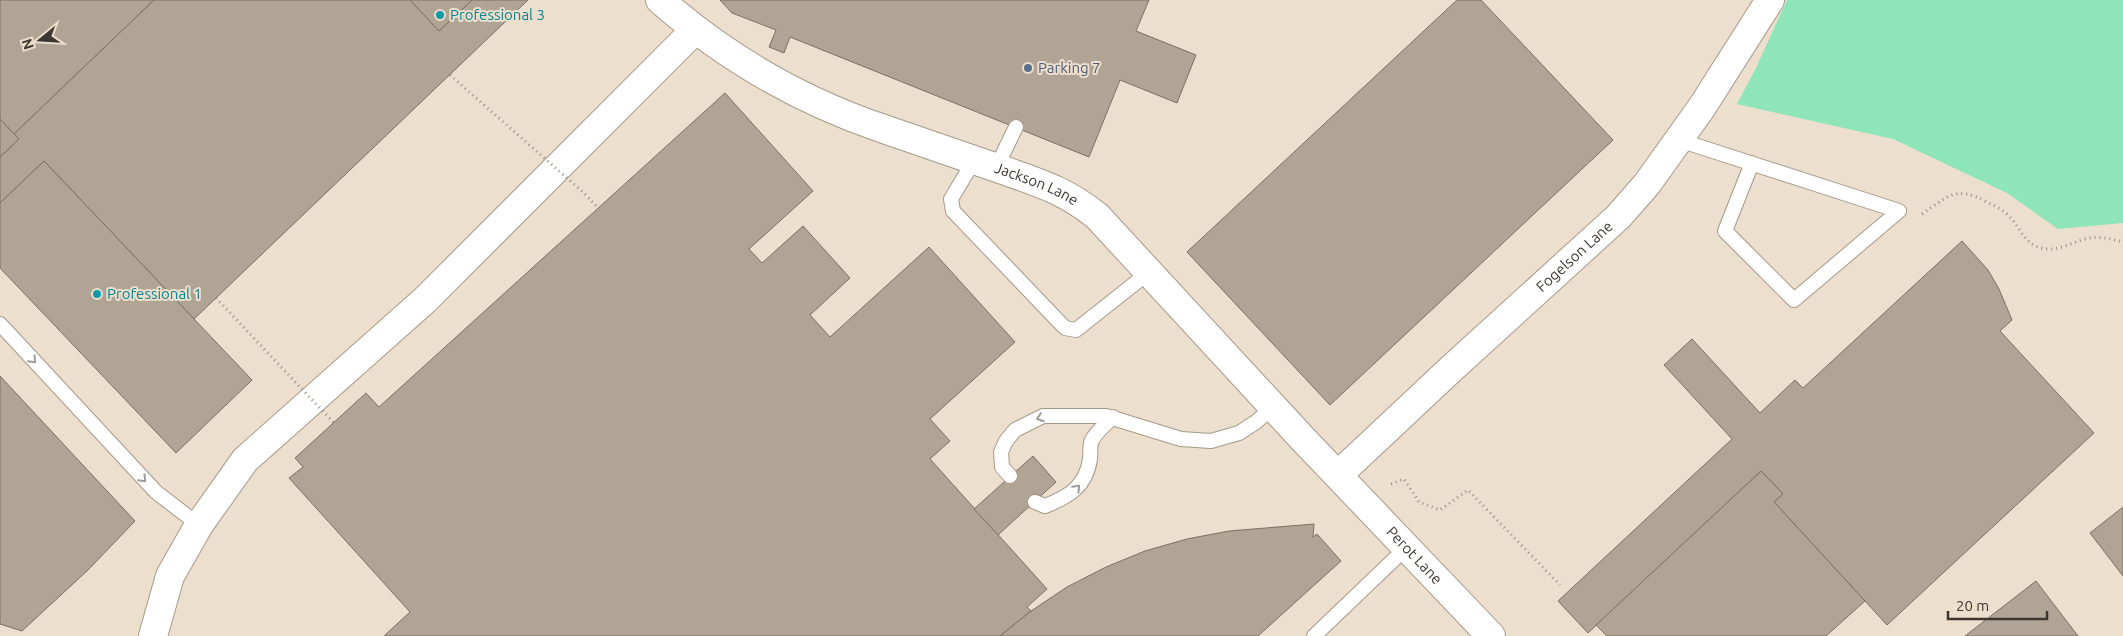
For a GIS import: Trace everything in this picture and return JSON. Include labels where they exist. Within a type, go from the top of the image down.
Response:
[{"type":"street","name":"Jackson Lane","points":[[660,0],[695,30],[771,80],[830,108],[879,128],[986,163],[1058,190],[1078,201],[1097,216],[1338,475]]},
{"type":"street","name":"Fogelson Lane","points":[[1338,475],[1450,369],[1618,217],[1647,184],[1679,140],[1770,0]]},
{"type":"street","points":[[153,636],[170,576],[199,525],[245,460],[425,300],[695,30]]},
{"type":"street","name":"Perot Lane","points":[[1338,475],[1491,636]]},
{"type":"lane","points":[[1016,128],[986,163],[951,199],[953,211],[1065,328],[1076,330],[1148,272]]},
{"type":"lane","points":[[1679,140],[1899,211]]},
{"type":"lane","points":[[1752,163],[1725,231],[1794,300],[1899,211]]},
{"type":"lane","points":[[0,324],[156,492],[199,525]]},
{"type":"lane","points":[[1010,476],[1002,467],[1001,452],[1006,441],[1015,430],[1043,416],[1113,417],[1181,439],[1211,441],[1239,433],[1256,422],[1273,406]]},
{"type":"lane","points":[[1035,502],[1045,506],[1068,497],[1083,481],[1090,460],[1092,439],[1113,417]]},
{"type":"lane","points":[[1314,636],[1406,548]]},
{"type":"path","points":[[450,75],[584,193],[598,208]]},
{"type":"path","points":[[1899,211],[1922,214],[1944,198],[1954,194],[1967,193],[1998,207],[2009,216],[2024,238],[2031,244],[2041,248],[2056,249],[2087,238],[2102,237],[2123,242]]},
{"type":"path","points":[[216,298],[334,423]]},
{"type":"path","points":[[1391,484],[1404,479],[1419,502],[1440,510],[1468,490],[1560,585]]},
{"type":"green space","points":[[1787,0],[2123,0],[2123,223],[2058,229],[2007,193],[1893,139],[1737,104],[1756,68]]},
{"type":"building","points":[[0,0],[154,0],[14,134],[0,119]]},
{"type":"building","points":[[154,0],[410,0],[439,31],[472,0],[528,0],[194,319],[44,161],[0,203],[0,157],[19,139],[14,134]]},
{"type":"building","name":"Professional 3","points":[[410,0],[472,0],[439,31]]},
{"type":"building","name":"Parking 7","points":[[720,0],[1149,0],[1136,31],[1196,55],[1177,103],[1120,80],[1089,157],[790,37],[784,53],[769,47],[776,30],[732,13]]},
{"type":"building","points":[[1457,0],[1481,0],[1613,140],[1330,405],[1187,252]]},
{"type":"building","points":[[725,93],[813,191],[749,249],[762,263],[803,226],[850,278],[810,315],[830,337],[929,247],[1015,342],[930,419],[950,441],[930,459],[1047,589],[1027,607],[1031,611],[1000,636],[384,636],[410,612],[289,478],[303,467],[295,458],[366,393],[379,407]]},
{"type":"building","points":[[0,119],[19,139],[0,157]]},
{"type":"building","name":"Professional 1","points":[[44,161],[252,380],[176,453],[0,268],[0,203]]},
{"type":"building","points":[[1962,241],[1988,270],[1999,289],[2012,320],[2000,331],[2094,433],[1887,625],[1774,502],[1783,494],[1761,471],[1588,633],[1558,601],[1732,439],[1664,365],[1692,339],[1760,413],[1795,380],[1803,388]]},
{"type":"building","points":[[0,376],[135,521],[88,570],[22,631],[0,624]]},
{"type":"building","points":[[1033,456],[1056,482],[998,535],[974,509]]},
{"type":"building","points":[[1761,471],[1783,494],[1774,502],[1865,601],[1826,636],[1607,636],[1596,625]]},
{"type":"building","points":[[2123,507],[2123,576],[2090,533]]},
{"type":"building","points":[[1314,524],[1313,537],[1317,534],[1341,561],[1258,636],[1000,636],[1031,611],[1067,587],[1106,567],[1145,551],[1187,539],[1229,531]]},
{"type":"building","points":[[2036,581],[2078,636],[1965,636]]},
{"type":"place","name":"Professional 3","points":[[440,15]]},
{"type":"place","name":"Parking 7","points":[[1028,68]]},
{"type":"place","name":"Professional 1","points":[[97,294]]}]
